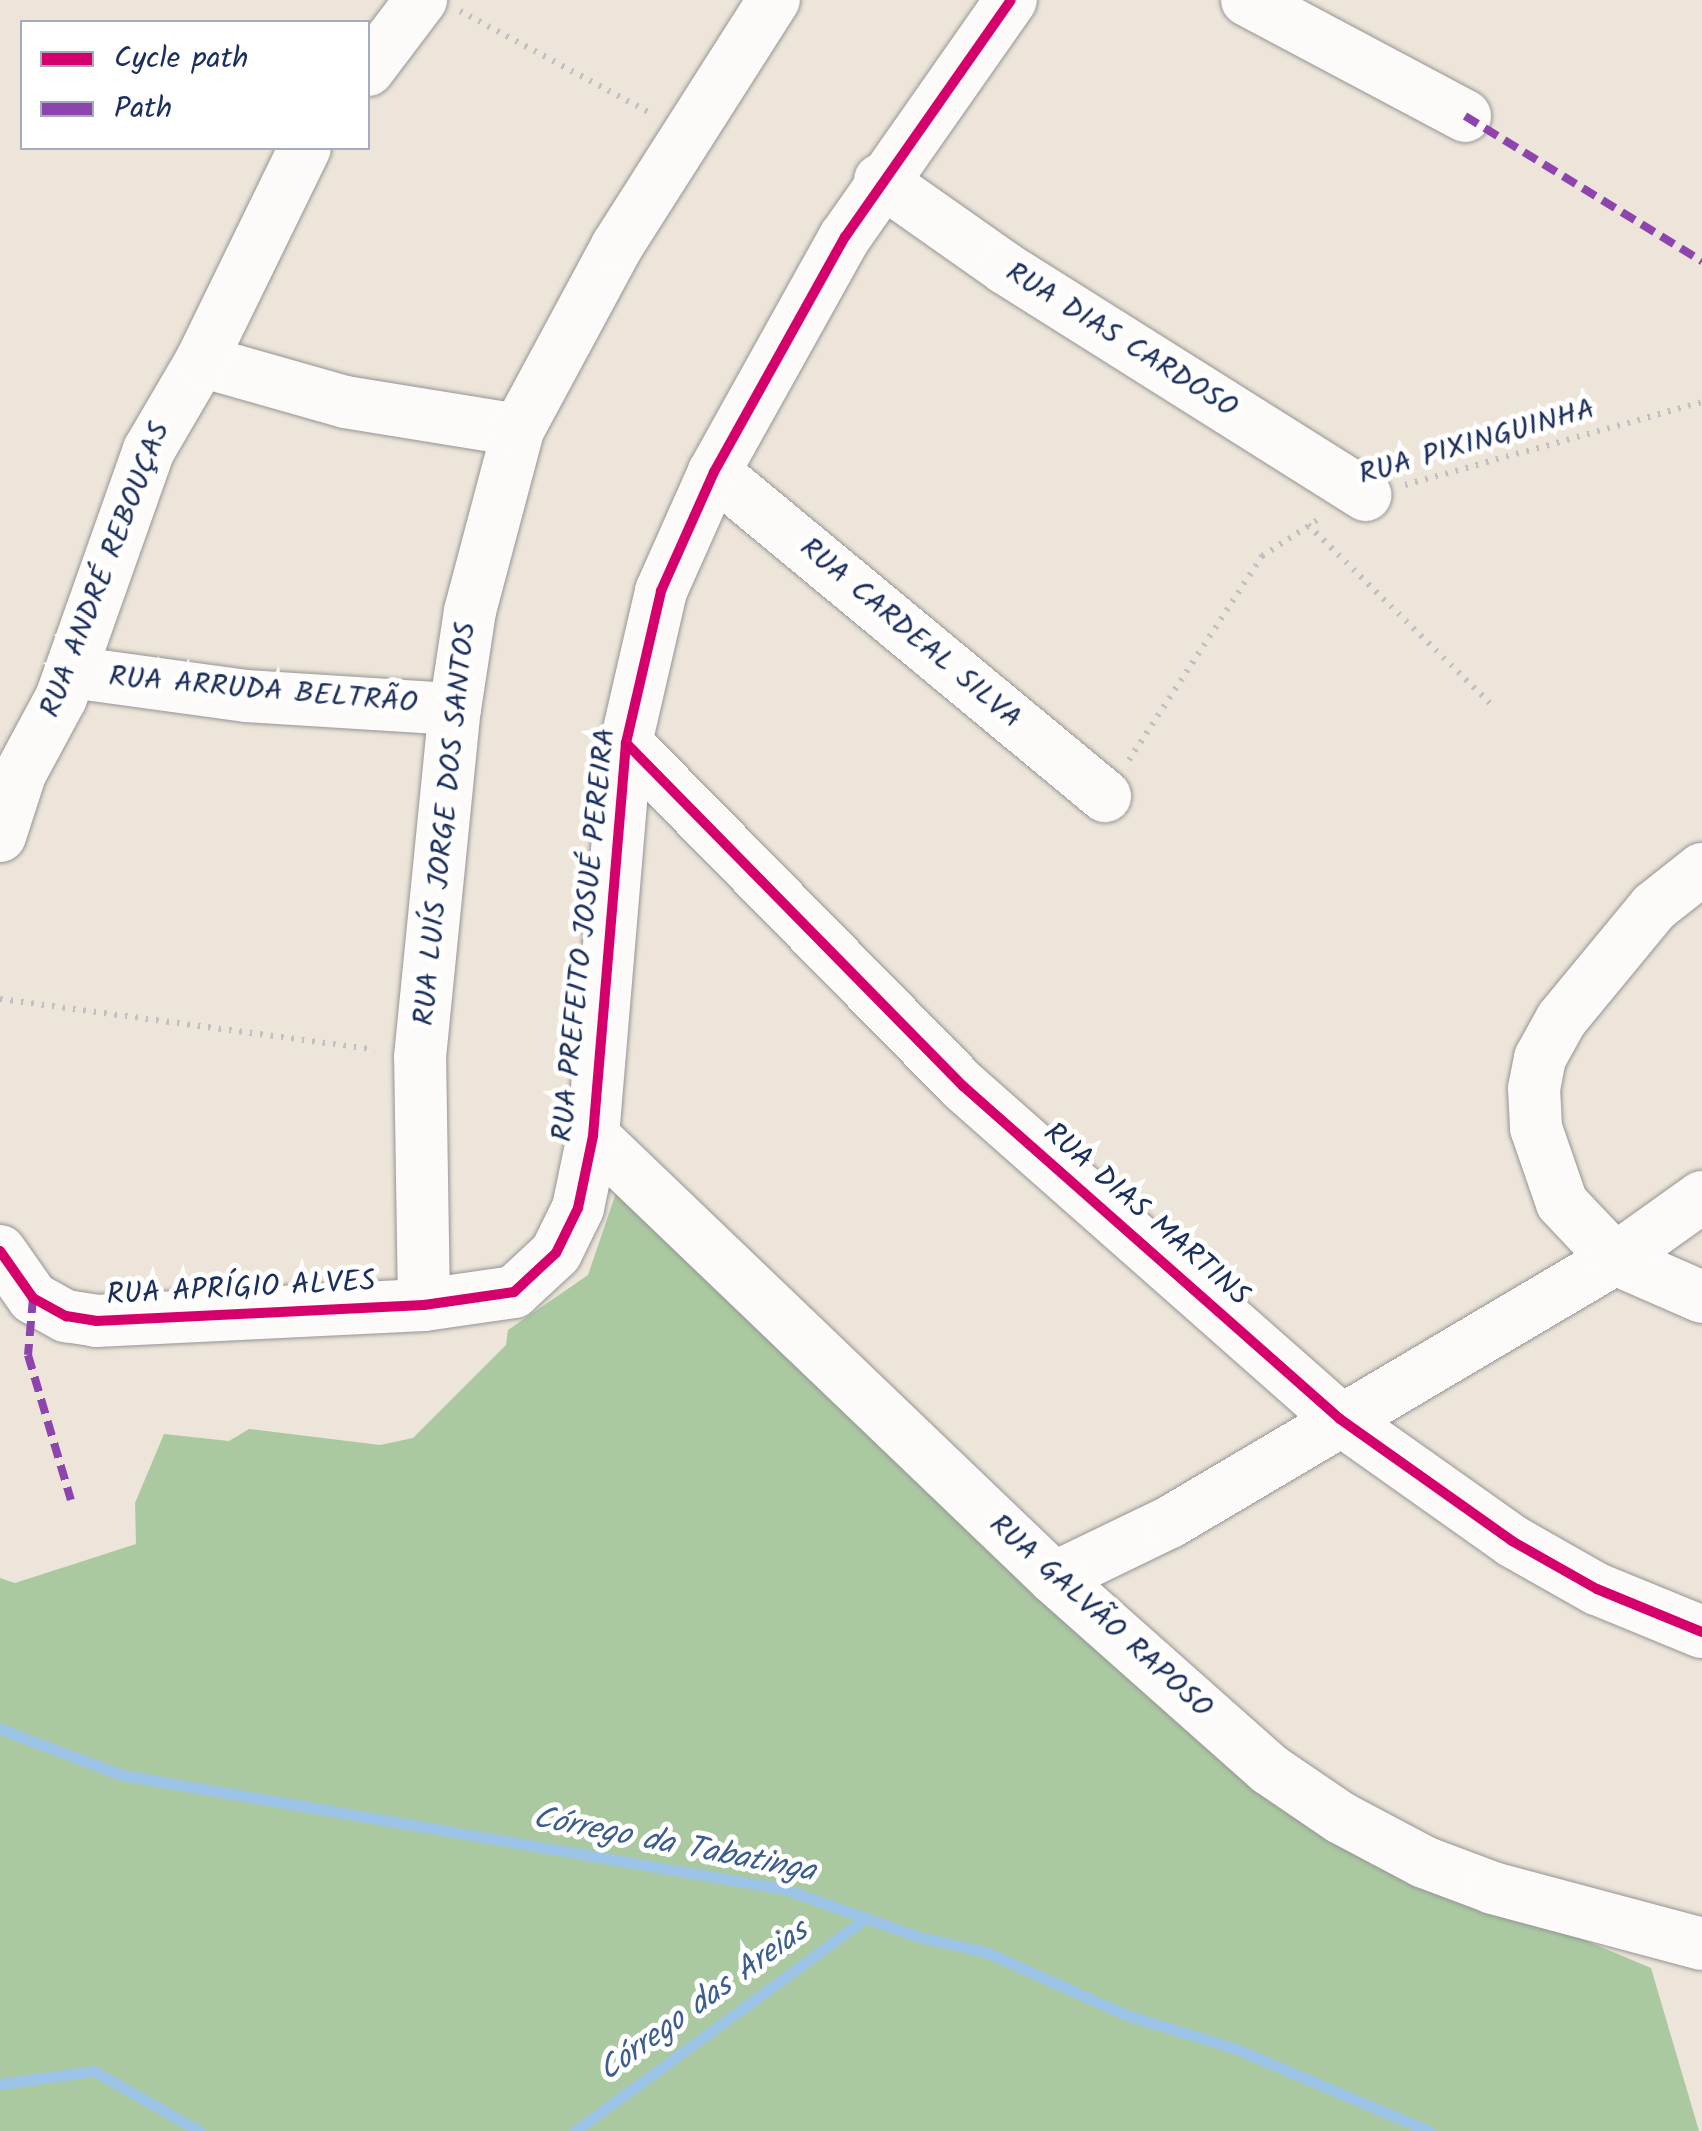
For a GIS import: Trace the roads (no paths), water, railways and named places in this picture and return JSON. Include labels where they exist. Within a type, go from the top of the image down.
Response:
[{"type":"street","name":"RUA LUÍS JORGE DOS SANTOS","points":[[424,1305],[420,1057],[455,709],[470,611],[518,430],[686,133],[774,0]]},
{"type":"street","name":"RUA PREFEITO JOSUÉ PEREIRA","points":[[514,1292],[556,1253],[568,1232],[594,1136],[626,743],[661,591],[714,472],[880,180],[1011,0]]},
{"type":"street","points":[[1247,0],[1466,116]]},
{"type":"street","points":[[370,68],[437,4]]},
{"type":"street","name":"RUA ANDRÉ REBOUÇAS","points":[[0,836],[20,774],[71,672],[149,450],[201,362],[304,150]]},
{"type":"street","name":"RUA DIAS CARDOSO","points":[[880,180],[1004,268],[1366,495]]},
{"type":"street","points":[[201,362],[345,402],[518,430]]},
{"type":"street","name":"RUA CARDEAL SILVA","points":[[714,472],[1105,796]]},
{"type":"street","name":"RUA ARRUDA BELTRÃO","points":[[71,672],[246,696],[455,709]]},
{"type":"street","name":"RUA DIAS MARTINS","points":[[626,743],[963,1086],[1340,1419],[1512,1541],[1596,1590],[1702,1632]]},
{"type":"street","points":[[1702,869],[1654,907],[1561,1020],[1540,1058],[1536,1128],[1562,1203],[1616,1259],[1702,1297]]},
{"type":"street","name":"RUA GALVÃO RAPOSO","points":[[594,1136],[1054,1578],[1269,1769],[1372,1836],[1493,1888],[1702,1944]]},
{"type":"street","points":[[1054,1578],[1170,1522],[1616,1259],[1702,1197]]},
{"type":"street","name":"RUA APRÍGIO ALVES","points":[[0,1250],[32,1298],[78,1319],[424,1305],[514,1292]]},
{"type":"waterway","name":"Córrego da Tabatinga","points":[[0,1729],[122,1775],[784,1889],[919,1937],[986,1952],[1126,2015],[1234,2048],[1429,2131]]},
{"type":"waterway","name":"Córrego das Areias","points":[[575,2131],[866,1918]]},
{"type":"waterway","name":"Córrego das Areias","points":[[0,2084],[94,2071],[199,2131]]}]
